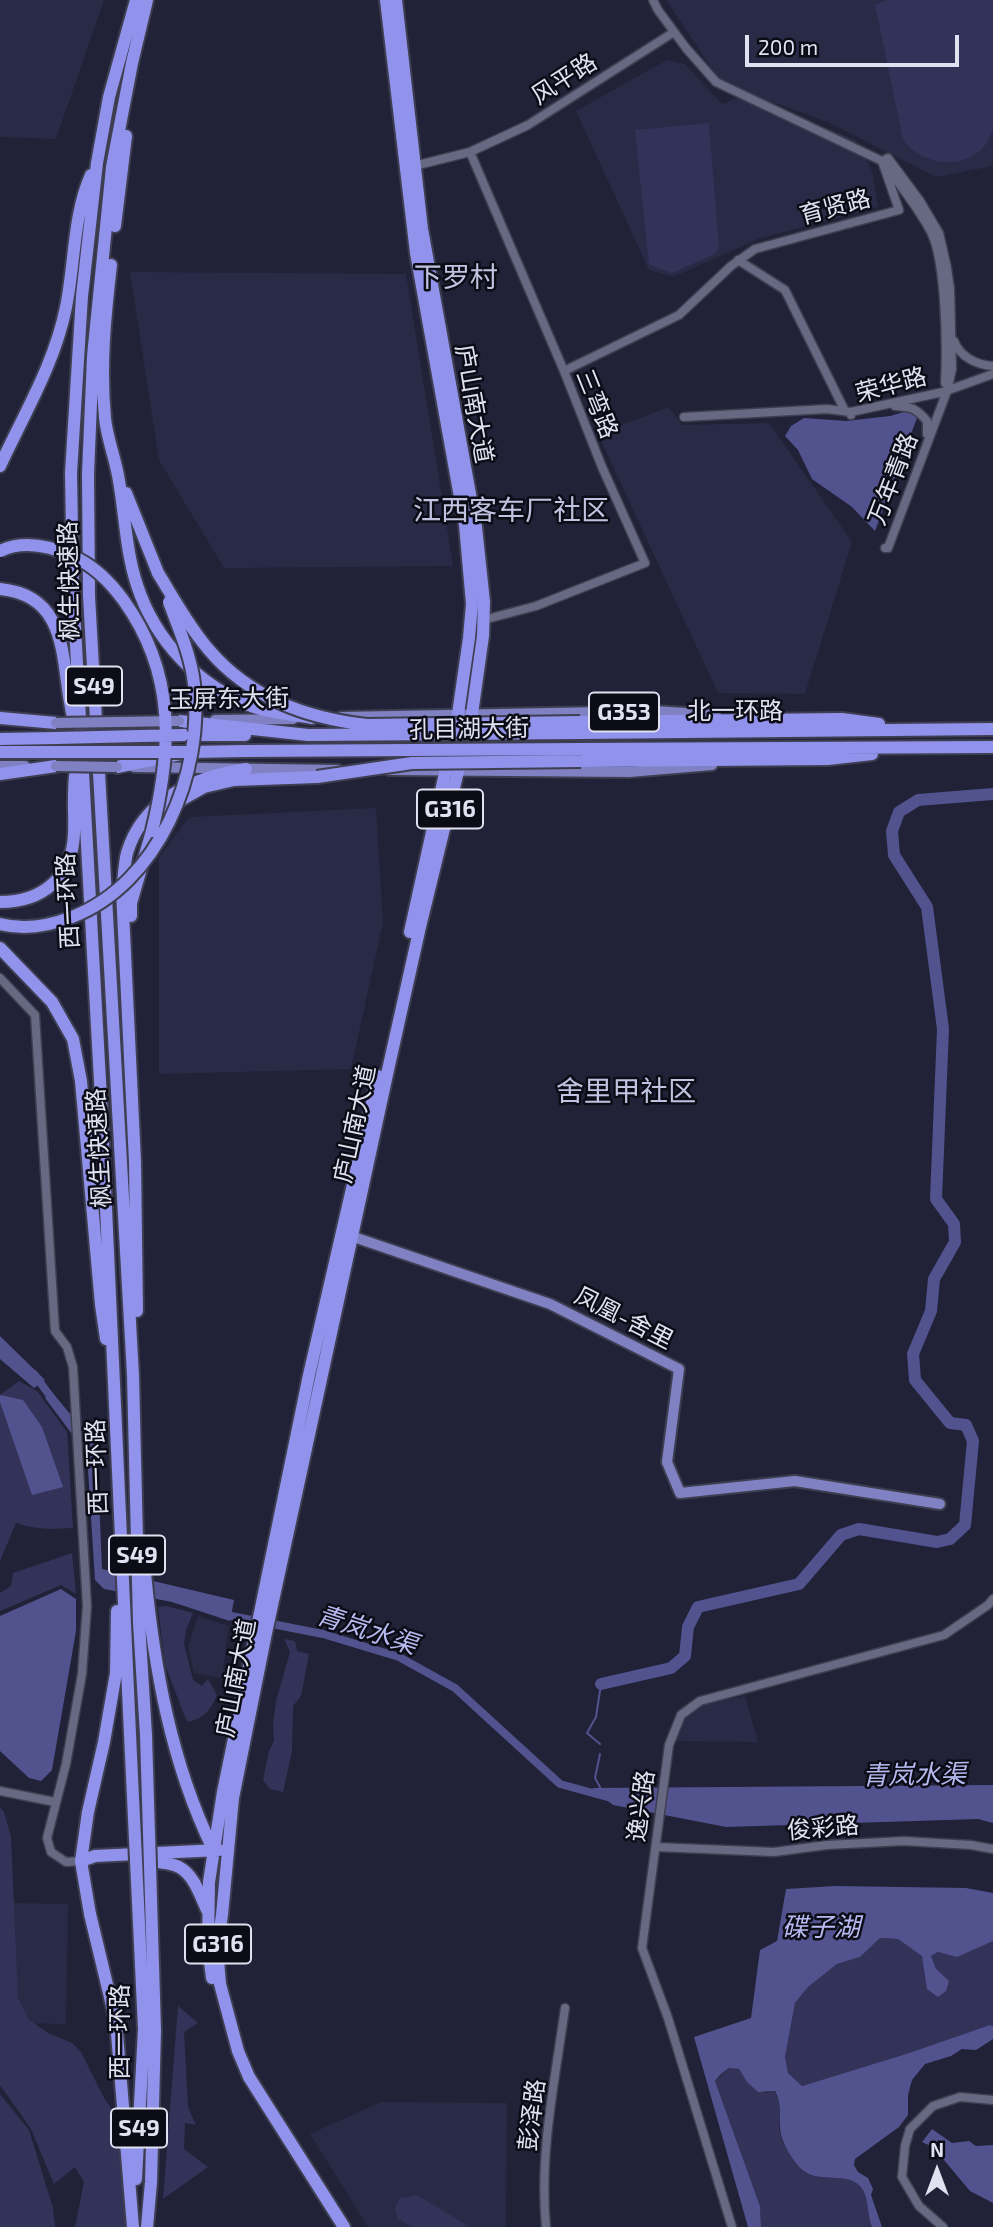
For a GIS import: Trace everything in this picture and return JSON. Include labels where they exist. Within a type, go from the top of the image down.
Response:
[{"type":"highway","name":"枫生快速路","points":[[80,747],[72,592],[71,473],[81,308],[97,163],[109,97],[136,0]]},
{"type":"highway","name":"枫生快速路","points":[[132,1375],[89,596],[88,474],[93,356],[113,167],[132,63],[147,0]]},
{"type":"highway","name":"庐山南大道","points":[[386,0],[416,253],[465,525],[470,572],[472,604],[453,771]]},
{"type":"highway","name":"庐山南大道","points":[[344,2227],[249,2077],[238,2051],[220,1984],[217,1948],[233,1798],[309,1374],[347,1234],[453,771],[472,714],[483,636],[482,572],[476,527],[422,229],[396,0]]},
{"type":"highway","points":[[132,63],[130,108],[109,281],[103,369],[105,422],[119,477],[129,553],[137,585],[148,614],[161,636],[182,661],[219,690],[254,707],[312,718]]},
{"type":"highway","points":[[0,466],[43,377],[57,339],[66,308],[83,194],[97,163]]},
{"type":"highway","points":[[0,924],[27,927],[54,924],[88,911],[118,890],[147,859],[171,820],[186,778],[196,713],[194,682],[187,650],[119,477]]},
{"type":"highway","points":[[0,551],[7,547],[29,545],[55,548],[81,559],[114,588],[136,620],[157,667],[163,695],[166,758],[152,831],[131,903],[128,1018]]},
{"type":"highway","points":[[158,573],[208,650],[235,677],[269,699],[304,713],[367,725],[580,727],[789,720]]},
{"type":"highway","points":[[0,589],[13,590],[30,597],[44,608],[55,624],[65,656],[69,701],[80,747],[73,785],[74,836],[69,863],[56,882],[41,894],[18,902],[0,902]]},
{"type":"highway","points":[[0,718],[56,723]]},
{"type":"highway","name":"G353","points":[[789,720],[842,719],[918,730]]},
{"type":"highway","points":[[178,721],[308,734]]},
{"type":"highway","name":"北一环路","points":[[308,734],[580,727],[993,729]]},
{"type":"highway","points":[[0,738],[308,734]]},
{"type":"highway","name":"西一环路","points":[[80,747],[101,1099],[130,1734],[150,2030],[134,2227]]},
{"type":"highway","points":[[152,831],[179,801],[204,787],[234,780],[317,777],[412,763],[581,755],[828,759],[938,747],[993,747]]},
{"type":"highway","name":"孔目湖大街","points":[[0,752],[245,751],[581,755],[938,747]]},
{"type":"highway","points":[[117,767],[190,752]]},
{"type":"highway","points":[[0,774],[56,766]]},
{"type":"highway","points":[[134,1406],[137,1311],[135,1162],[122,891],[127,854],[138,825],[170,795],[195,781],[246,769]]},
{"type":"highway","points":[[0,948],[52,1002],[73,1040],[80,1081],[101,1305],[116,1406]]},
{"type":"highway","name":"西一环路","points":[[132,1375],[139,1623],[146,1735],[151,2182],[147,2227]]},
{"type":"highway","points":[[136,1473],[150,1627],[162,1687],[182,1772],[195,1812],[213,1854],[225,1868]]},
{"type":"highway","points":[[118,1478],[116,1673],[80,1861],[116,2022],[134,2227]]},
{"type":"highway","name":"庐山南大道","points":[[261,1635],[213,1854],[208,1913],[211,1972],[230,2049],[241,2077],[335,2227]]},
{"type":"highway","points":[[80,1861],[95,1864],[152,1861],[228,1851]]},
{"type":"highway","points":[[80,1861],[95,1856],[213,1854]]},
{"type":"highway","points":[[152,1861],[178,1866],[186,1873],[196,1886],[208,1913]]},
{"type":"main road","name":"G353","points":[[458,714],[655,711],[789,720]]},
{"type":"main road","name":"玉屏东大街","points":[[0,724],[458,714]]},
{"type":"main road","points":[[0,766],[629,772],[775,760]]},
{"type":"main road","name":"凤凰-舍里","points":[[347,1234],[550,1304],[679,1369],[667,1462],[680,1493],[795,1481],[940,1504]]},
{"type":"street","name":"育贤路","points":[[564,371],[679,315],[738,260],[755,249],[899,210],[882,161],[716,82],[657,10],[653,0]]},
{"type":"street","name":"风平路","points":[[470,152],[528,125],[674,32]]},
{"type":"street","points":[[414,166],[470,152]]},
{"type":"street","name":"三弯路","points":[[470,152],[645,563],[536,606],[483,620]]},
{"type":"street","name":"万年青路","points":[[951,334],[947,268],[939,233],[920,201],[888,158],[882,161],[933,234],[941,268],[946,370],[944,393],[885,548],[888,548],[944,393],[952,369],[951,334]]},
{"type":"street","points":[[738,260],[785,290],[848,412]]},
{"type":"street","points":[[951,334],[956,347],[972,361],[993,366]]},
{"type":"street","name":"荣华路","points":[[848,412],[851,416],[895,406],[993,376]]},
{"type":"street","name":"荣华路","points":[[848,412],[944,393]]},
{"type":"street","points":[[895,406],[911,407],[921,415],[927,421],[927,435]]},
{"type":"street","points":[[684,417],[827,409],[848,412]]},
{"type":"street","points":[[0,978],[35,1015],[55,1331],[67,1347],[73,1367],[87,1606],[82,1674],[66,1764],[47,1838],[51,1852],[66,1862],[80,1861]]},
{"type":"street","name":"逸兴路","points":[[732,2227],[668,2018],[642,1948],[668,1745],[681,1715],[700,1701],[944,1635],[993,1599]]},
{"type":"street","points":[[0,1791],[55,1802]]},
{"type":"street","name":"俊彩路","points":[[656,1847],[774,1852],[827,1845],[904,1841],[993,1849]]},
{"type":"street","name":"彭泽路","points":[[546,2227],[543,2200],[545,2150],[565,2008]]},
{"type":"street","points":[[943,2227],[919,2206],[902,2177],[905,2146],[910,2129],[933,2106],[960,2096],[993,2100]]},
{"type":"shaded area","points":[[0,0],[104,0],[56,139],[0,137]]},
{"type":"shaded area","points":[[666,0],[993,0],[993,166],[936,177],[828,122],[722,84]]},
{"type":"shaded area","points":[[886,0],[993,0],[993,129],[986,144],[967,159],[955,162],[932,160],[911,148],[903,139],[875,5]]},
{"type":"shaded area","points":[[667,60],[685,64],[722,104],[746,95],[856,140],[872,171],[878,207],[758,239],[673,277],[649,270],[576,111]]},
{"type":"shaded area","points":[[709,123],[719,247],[715,254],[672,273],[649,265],[635,130]]},
{"type":"shaded area","points":[[130,272],[406,274],[453,566],[224,568],[159,460]]},
{"type":"shaded area","points":[[669,407],[682,425],[769,423],[852,542],[805,694],[718,693],[598,434]]},
{"type":"shaded area","points":[[376,808],[383,922],[351,1069],[159,1074],[159,857],[189,817]]},
{"type":"shaded area","points":[[19,1381],[37,1391],[67,1432],[73,1528],[37,1528],[16,1523],[0,1561],[0,1395]]},
{"type":"shaded area","points":[[72,1553],[76,1594],[61,1585],[0,1611],[0,1593],[11,1586],[13,1573]]},
{"type":"shaded area","points":[[166,1606],[193,1613],[184,1644],[193,1680],[202,1686],[208,1679],[217,1695],[206,1713],[188,1722],[165,1665],[158,1607]]},
{"type":"shaded area","points":[[198,1616],[229,1626],[222,1678],[194,1673],[188,1647]]},
{"type":"shaded area","points":[[284,1639],[295,1641],[297,1651],[309,1654],[301,1696],[293,1706],[292,1751],[283,1792],[270,1789],[263,1780],[274,1741],[276,1701],[290,1652]]},
{"type":"shaded area","points":[[745,1696],[758,1742],[676,1741],[684,1718],[701,1705]]},
{"type":"shaded area","points":[[0,1807],[11,1837],[18,1998],[29,2020],[50,2034],[72,2043],[81,2052],[103,2096],[124,2128],[129,2227],[75,2227],[84,2182],[75,2167],[54,2184],[31,2129],[0,2085]]},
{"type":"shaded area","points":[[12,1903],[68,1904],[66,2024],[12,2023]]},
{"type":"shaded area","points":[[880,1938],[898,1939],[923,1956],[927,1989],[936,1969],[931,1956],[945,1950],[993,1941],[993,2026],[802,2086],[788,2073],[785,2057],[795,2003],[808,1987],[837,1964],[860,1957]]},
{"type":"shaded area","points":[[178,2006],[198,2023],[184,2032],[188,2107],[196,2125],[185,2123],[184,2149],[208,2167],[163,2199]]},
{"type":"shaded area","points":[[729,2068],[739,2069],[747,2082],[765,2093],[774,2091],[779,2102],[781,2137],[799,2167],[814,2176],[842,2178],[857,2184],[865,2194],[872,2227],[761,2227],[760,2206],[715,2081]]},
{"type":"shaded area","points":[[0,2094],[29,2130],[53,2208],[55,2227],[0,2227]]},
{"type":"shaded area","points":[[381,2102],[507,2103],[506,2227],[368,2227],[310,2134]]},
{"type":"shaded area","points":[[417,2195],[470,2227],[411,2227],[397,2218],[395,2208],[400,2198]]},
{"type":"water","points":[[921,407],[875,531],[852,507],[812,479],[798,450],[785,436],[791,426],[804,418],[846,421],[890,416]]},
{"type":"water","points":[[0,1336],[45,1380],[34,1388],[0,1359]]},
{"type":"water","points":[[51,1391],[97,1446],[102,1569],[234,1600],[230,1621],[172,1602],[104,1589],[95,1580],[87,1454],[45,1398]]},
{"type":"water","points":[[0,1395],[23,1400],[42,1427],[63,1487],[32,1495],[0,1402]]},
{"type":"water","points":[[61,1589],[76,1599],[76,1631],[52,1770],[41,1781],[29,1778],[0,1751],[0,1616]]},
{"type":"water","points":[[993,1785],[993,1823],[978,1819],[726,1827],[613,1805],[592,1788]]},
{"type":"water","name":"碟子湖","points":[[835,1886],[966,1888],[993,1893],[993,1941],[957,1957],[938,1952],[931,1956],[936,1969],[949,1981],[946,1991],[938,1997],[927,1989],[922,1956],[898,1939],[880,1938],[860,1957],[837,1964],[808,1987],[795,2003],[785,2057],[788,2073],[802,2086],[990,2025],[993,2026],[993,2039],[976,2050],[962,2049],[951,2056],[925,2064],[912,2080],[908,2095],[908,2115],[899,2127],[855,2159],[854,2165],[858,2172],[868,2178],[873,2189],[871,2195],[882,2227],[872,2227],[865,2194],[857,2184],[842,2178],[815,2176],[799,2167],[782,2138],[775,2091],[758,2092],[747,2082],[739,2069],[729,2068],[715,2081],[760,2206],[761,2227],[748,2227],[694,2037],[751,2018],[760,1950],[777,1941],[786,1889]]},
{"type":"water","points":[[932,2129],[952,2143],[969,2141],[976,2146],[993,2145],[993,2203],[970,2191],[933,2147],[922,2142]]},
{"type":"waterway","points":[[601,1684],[671,1668],[685,1656],[688,1627],[698,1607],[799,1584],[841,1535],[859,1529],[937,1542],[950,1539],[965,1525],[973,1441],[966,1425],[950,1423],[915,1380],[913,1354],[931,1311],[934,1279],[955,1242],[954,1224],[936,1199],[943,1029],[927,907],[894,855],[892,831],[899,812],[918,800],[993,794]]},
{"type":"waterway","name":"青岚水渠","points":[[34,1374],[53,1400]]},
{"type":"waterway","name":"青岚水渠","points":[[221,1614],[323,1634],[399,1657],[455,1688],[560,1784],[611,1798]]},
{"type":"waterway","points":[[600,1744],[587,1733],[596,1717],[601,1684]]},
{"type":"waterway","points":[[600,1754],[595,1778],[601,1789]]},
{"type":"district","name":"下罗村","points":[[456,278]]},
{"type":"district","name":"江西客车厂社区","points":[[511,511]]},
{"type":"district","name":"舍里甲社区","points":[[626,1092]]}]
